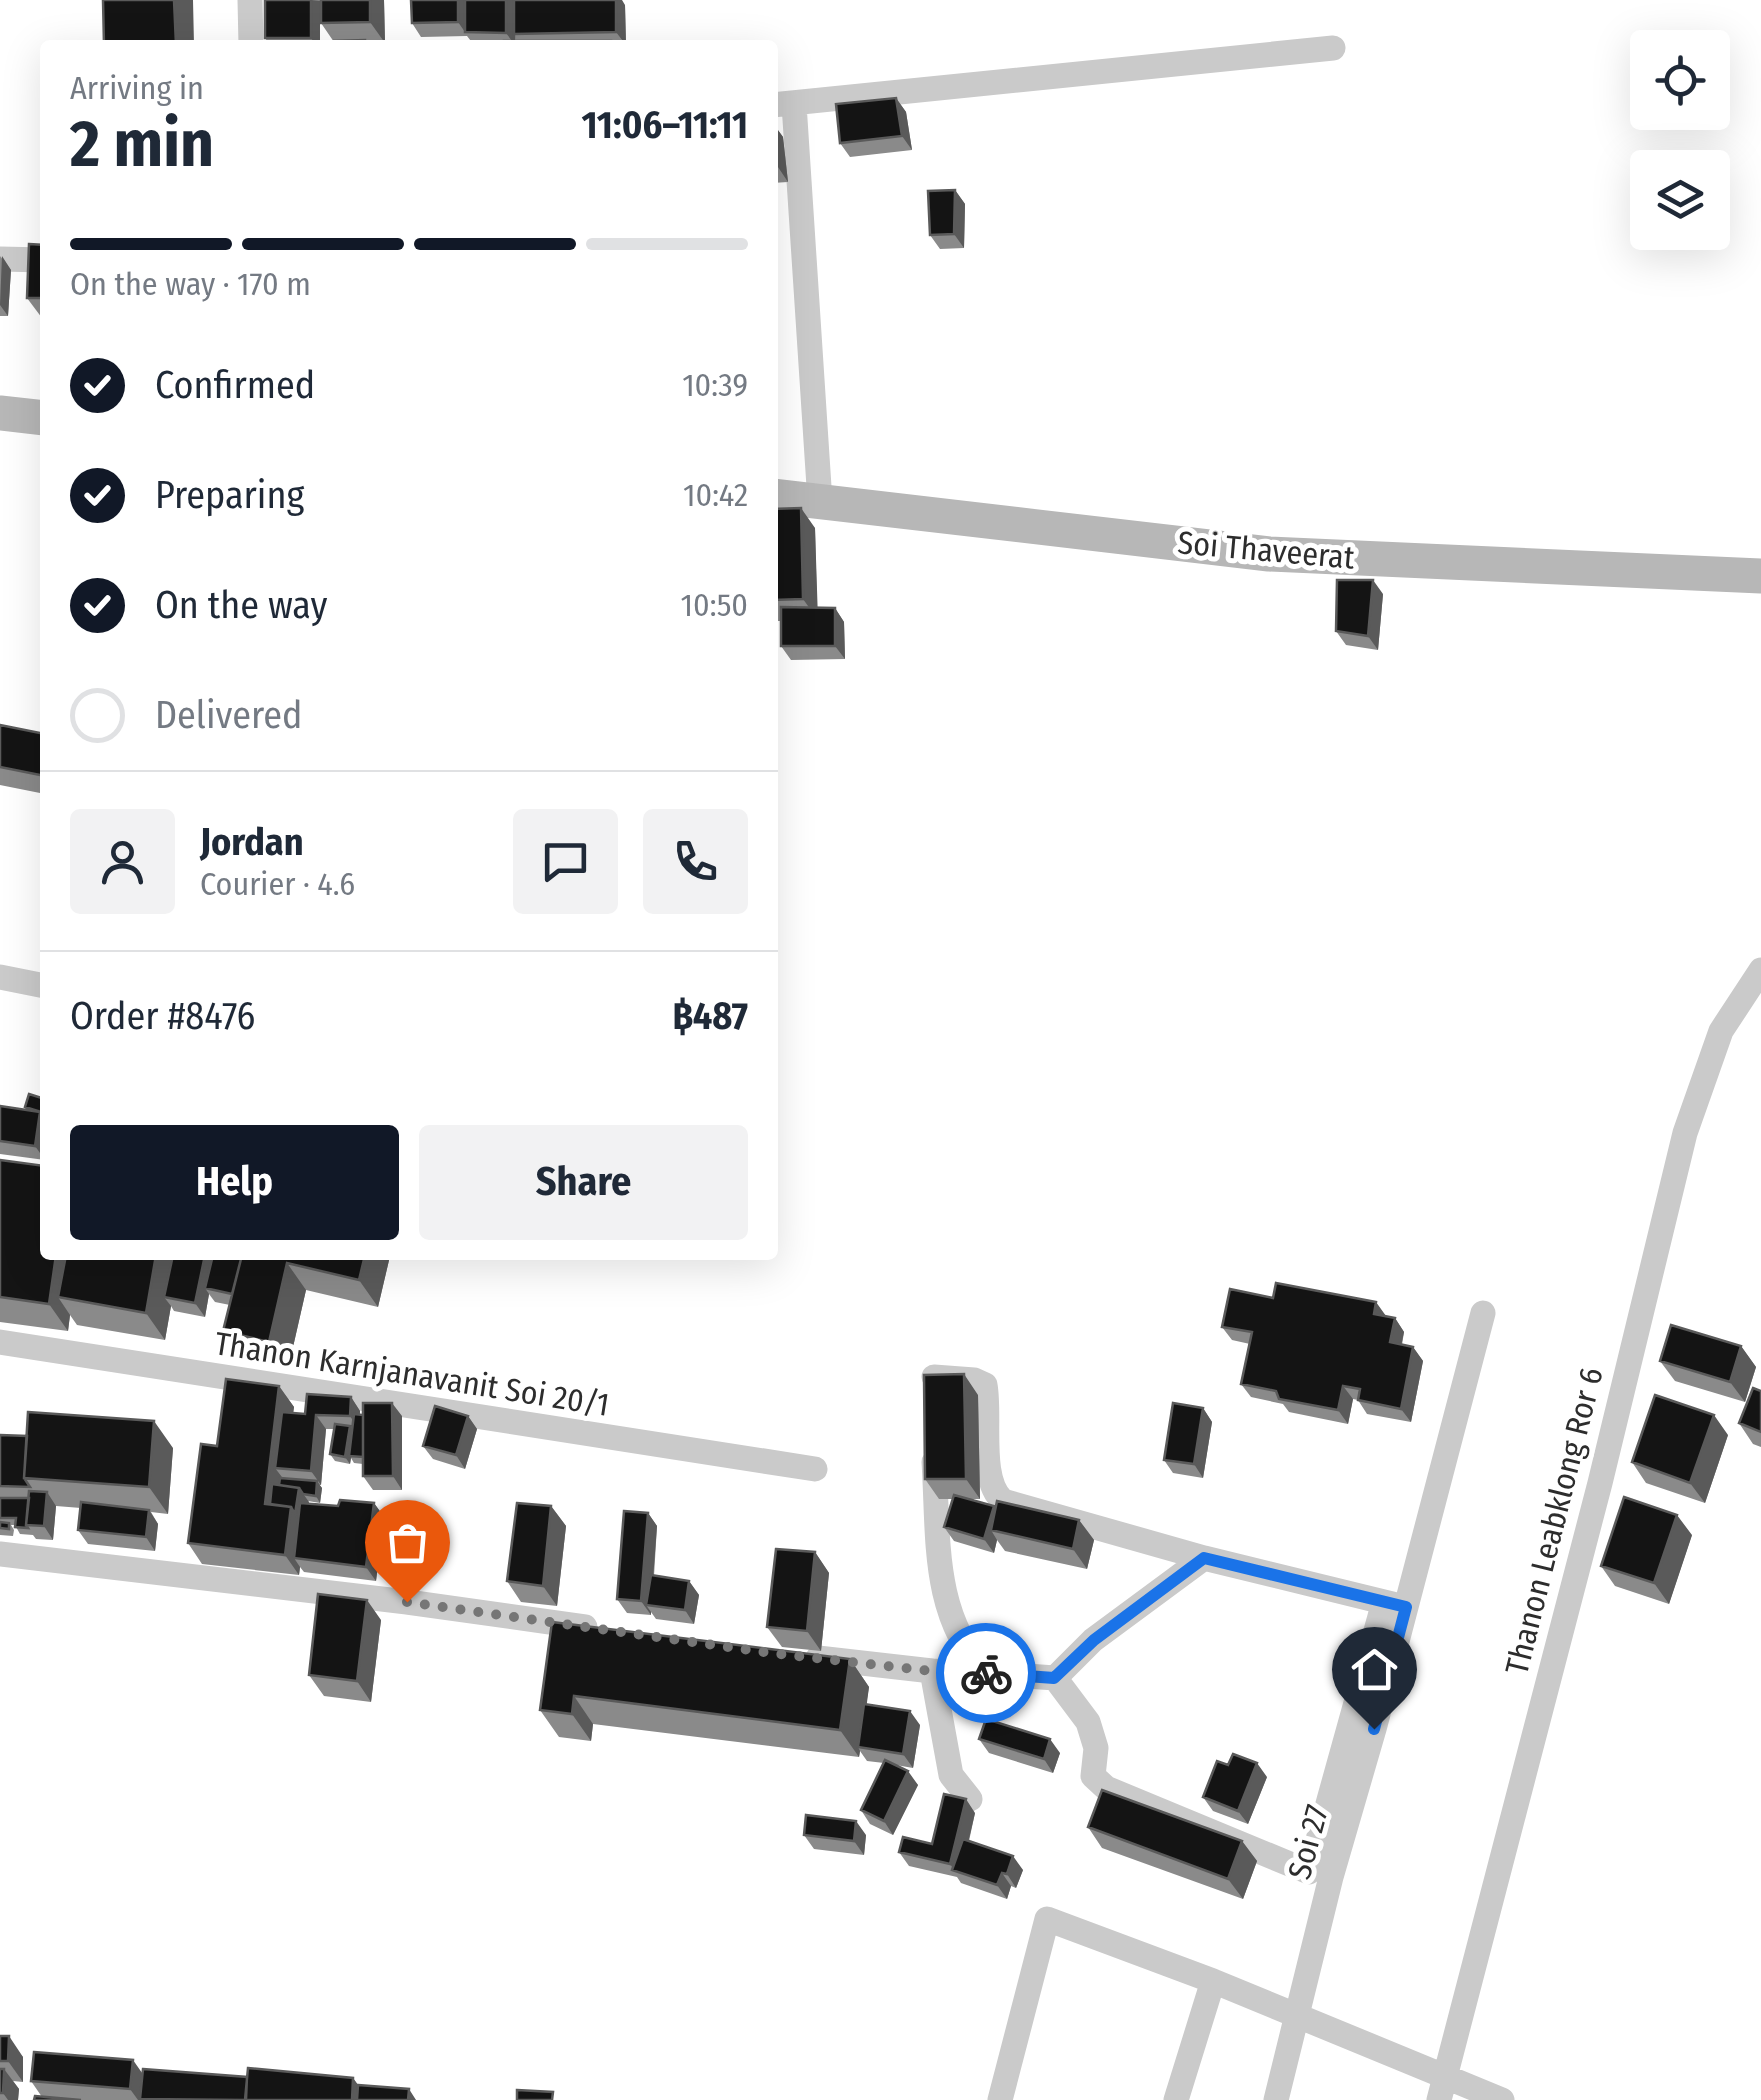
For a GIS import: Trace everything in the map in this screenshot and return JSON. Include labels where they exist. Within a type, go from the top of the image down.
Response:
[{"type":"street","points":[[250,0],[251,40]]},
{"type":"street","points":[[820,502],[783,105],[1334,48]]},
{"type":"street","points":[[0,259],[40,260]]},
{"type":"street","points":[[0,414],[40,418]]},
{"type":"street","name":"Soi Thaveerat","points":[[778,497],[1269,554],[1761,576]]},
{"type":"street","name":"Thanon Leabklong Ror 6","points":[[1442,2088],[1600,1483],[1685,1133],[1721,1031],[1761,970]]},
{"type":"street","points":[[0,978],[40,985]]},
{"type":"street","name":"Soi 27","points":[[1276,2100],[1395,1605],[1483,1313]]},
{"type":"street","name":"Thanon Karnjanavanit Soi 20/1","points":[[0,1342],[815,1470]]},
{"type":"street","points":[[930,1396],[929,1377],[974,1380],[984,1386],[989,1475],[1002,1502],[1395,1605],[1309,1872],[1098,1782],[1093,1768],[1096,1748],[1088,1722],[1054,1678]]},
{"type":"street","points":[[933,1435],[941,1570],[948,1608],[962,1641],[986,1673]]},
{"type":"street","points":[[0,1554],[617,1631]]},
{"type":"street","points":[[788,1655],[932,1671],[1054,1678],[1094,1640],[1204,1558]]},
{"type":"street","points":[[932,1671],[951,1775],[970,1799]]},
{"type":"street","points":[[1000,2100],[1047,1919],[1298,2016],[1442,2088],[1502,2100]]},
{"type":"street","points":[[1176,2100],[1213,1981]]},
{"type":"building","points":[[103,0],[174,0],[176,40],[104,40]]},
{"type":"building","points":[[265,0],[311,0],[311,38],[265,38]]},
{"type":"building","points":[[321,0],[370,0],[370,22],[321,23]]},
{"type":"building","points":[[411,0],[458,0],[458,22],[412,23]]},
{"type":"building","points":[[465,0],[506,0],[506,33],[465,32]]},
{"type":"building","points":[[514,0],[616,0],[616,32],[514,34]]},
{"type":"building","points":[[896,98],[902,136],[840,143],[836,104]]},
{"type":"building","points":[[955,190],[954,234],[930,235],[928,191]]},
{"type":"building","points":[[29,244],[40,245],[40,298],[27,298]]},
{"type":"building","points":[[801,508],[803,599],[778,600],[778,509]]},
{"type":"building","points":[[1337,580],[1373,580],[1368,636],[1336,631]]},
{"type":"building","points":[[781,607],[835,608],[835,646],[781,646]]},
{"type":"building","points":[[0,725],[40,733],[40,775],[0,767]]},
{"type":"building","points":[[29,1094],[40,1097],[40,1112],[25,1107]]},
{"type":"building","points":[[0,1106],[40,1112],[35,1146],[0,1141]]},
{"type":"building","points":[[0,1160],[40,1165],[40,1260],[55,1260],[49,1304],[0,1297]]},
{"type":"building","points":[[65,1260],[155,1260],[146,1313],[58,1297]]},
{"type":"building","points":[[172,1260],[204,1260],[195,1303],[164,1297]]},
{"type":"building","points":[[212,1260],[241,1260],[232,1294],[205,1288]]},
{"type":"building","points":[[241,1260],[364,1260],[359,1280],[287,1263],[269,1342],[223,1331]]},
{"type":"building","points":[[1276,1283],[1376,1302],[1374,1314],[1395,1318],[1390,1342],[1413,1347],[1401,1409],[1358,1400],[1360,1389],[1343,1386],[1338,1410],[1279,1399],[1276,1391],[1241,1384],[1252,1332],[1222,1327],[1230,1289],[1273,1298]]},
{"type":"building","points":[[1671,1325],[1741,1346],[1730,1382],[1660,1361]]},
{"type":"building","points":[[964,1374],[966,1479],[925,1479],[924,1375]]},
{"type":"building","points":[[226,1379],[279,1386],[265,1504],[291,1507],[285,1555],[188,1543],[201,1444],[217,1446]]},
{"type":"building","points":[[1753,1388],[1761,1391],[1761,1432],[1739,1423]]},
{"type":"building","points":[[307,1394],[351,1397],[350,1416],[316,1415],[311,1471],[275,1468],[282,1412],[305,1414]]},
{"type":"building","points":[[1655,1395],[1714,1415],[1690,1483],[1632,1462]]},
{"type":"building","points":[[363,1403],[392,1403],[393,1476],[363,1476]]},
{"type":"building","points":[[1173,1403],[1203,1408],[1194,1464],[1164,1460]]},
{"type":"building","points":[[435,1406],[468,1416],[456,1455],[423,1446]]},
{"type":"building","points":[[28,1412],[154,1421],[149,1487],[24,1478]]},
{"type":"building","points":[[354,1414],[363,1415],[363,1457],[349,1456]]},
{"type":"building","points":[[335,1424],[350,1426],[345,1457],[330,1454]]},
{"type":"building","points":[[0,1435],[27,1436],[24,1478],[30,1487],[0,1486]]},
{"type":"building","points":[[280,1478],[317,1481],[316,1496],[279,1485]]},
{"type":"building","points":[[272,1484],[299,1488],[295,1514],[291,1507],[270,1504]]},
{"type":"building","points":[[29,1491],[47,1492],[44,1526],[26,1525]]},
{"type":"building","points":[[954,1495],[994,1506],[984,1539],[944,1527]]},
{"type":"building","points":[[1624,1497],[1677,1515],[1654,1583],[1601,1566]]},
{"type":"building","points":[[0,1498],[29,1498],[28,1528],[15,1527],[16,1518],[0,1518]]},
{"type":"building","points":[[340,1500],[374,1503],[366,1567],[294,1558],[300,1503],[338,1506]]},
{"type":"building","points":[[997,1501],[1079,1520],[1073,1549],[991,1530]]},
{"type":"building","points":[[81,1502],[149,1510],[146,1537],[78,1530]]},
{"type":"building","points":[[517,1503],[551,1506],[543,1586],[507,1581]]},
{"type":"building","points":[[624,1511],[648,1513],[641,1601],[617,1599]]},
{"type":"building","points":[[776,1549],[815,1552],[807,1631],[767,1627]]},
{"type":"building","points":[[651,1575],[689,1581],[685,1610],[646,1605]]},
{"type":"building","points":[[318,1594],[367,1600],[357,1681],[309,1675]]},
{"type":"building","points":[[552,1622],[850,1659],[840,1730],[574,1696],[572,1714],[540,1710]]},
{"type":"building","points":[[864,1704],[910,1711],[903,1754],[858,1747]]},
{"type":"building","points":[[986,1719],[1050,1739],[1044,1759],[979,1739]]},
{"type":"building","points":[[1233,1754],[1257,1763],[1238,1811],[1203,1797],[1217,1761],[1228,1765]]},
{"type":"building","points":[[885,1760],[908,1771],[884,1821],[861,1810]]},
{"type":"building","points":[[1102,1790],[1242,1841],[1228,1879],[1088,1827]]},
{"type":"building","points":[[944,1794],[966,1799],[950,1864],[899,1852],[903,1837],[932,1844]]},
{"type":"building","points":[[806,1815],[856,1821],[854,1841],[804,1835]]},
{"type":"building","points":[[963,1839],[1013,1856],[1007,1874],[1002,1873],[997,1885],[952,1870]]},
{"type":"building","points":[[0,2036],[9,2036],[8,2061],[0,2061]]},
{"type":"building","points":[[34,2052],[133,2060],[130,2089],[31,2081]]},
{"type":"building","points":[[248,2068],[353,2078],[352,2100],[245,2100]]},
{"type":"building","points":[[0,2069],[4,2069],[3,2093],[0,2093]]},
{"type":"building","points":[[143,2069],[247,2077],[246,2100],[140,2099]]},
{"type":"building","points":[[358,2085],[409,2089],[408,2100],[357,2100]]},
{"type":"building","points":[[517,2090],[553,2092],[552,2100],[517,2100]]},
{"type":"building","points":[[35,2096],[81,2100],[34,2100]]},
{"type":"way so far","points":[[407,1602],[770,1653],[986,1673]]},
{"type":"route","points":[[986,1673],[1054,1678],[1094,1640],[1204,1558],[1406,1607],[1374,1729]]}]
